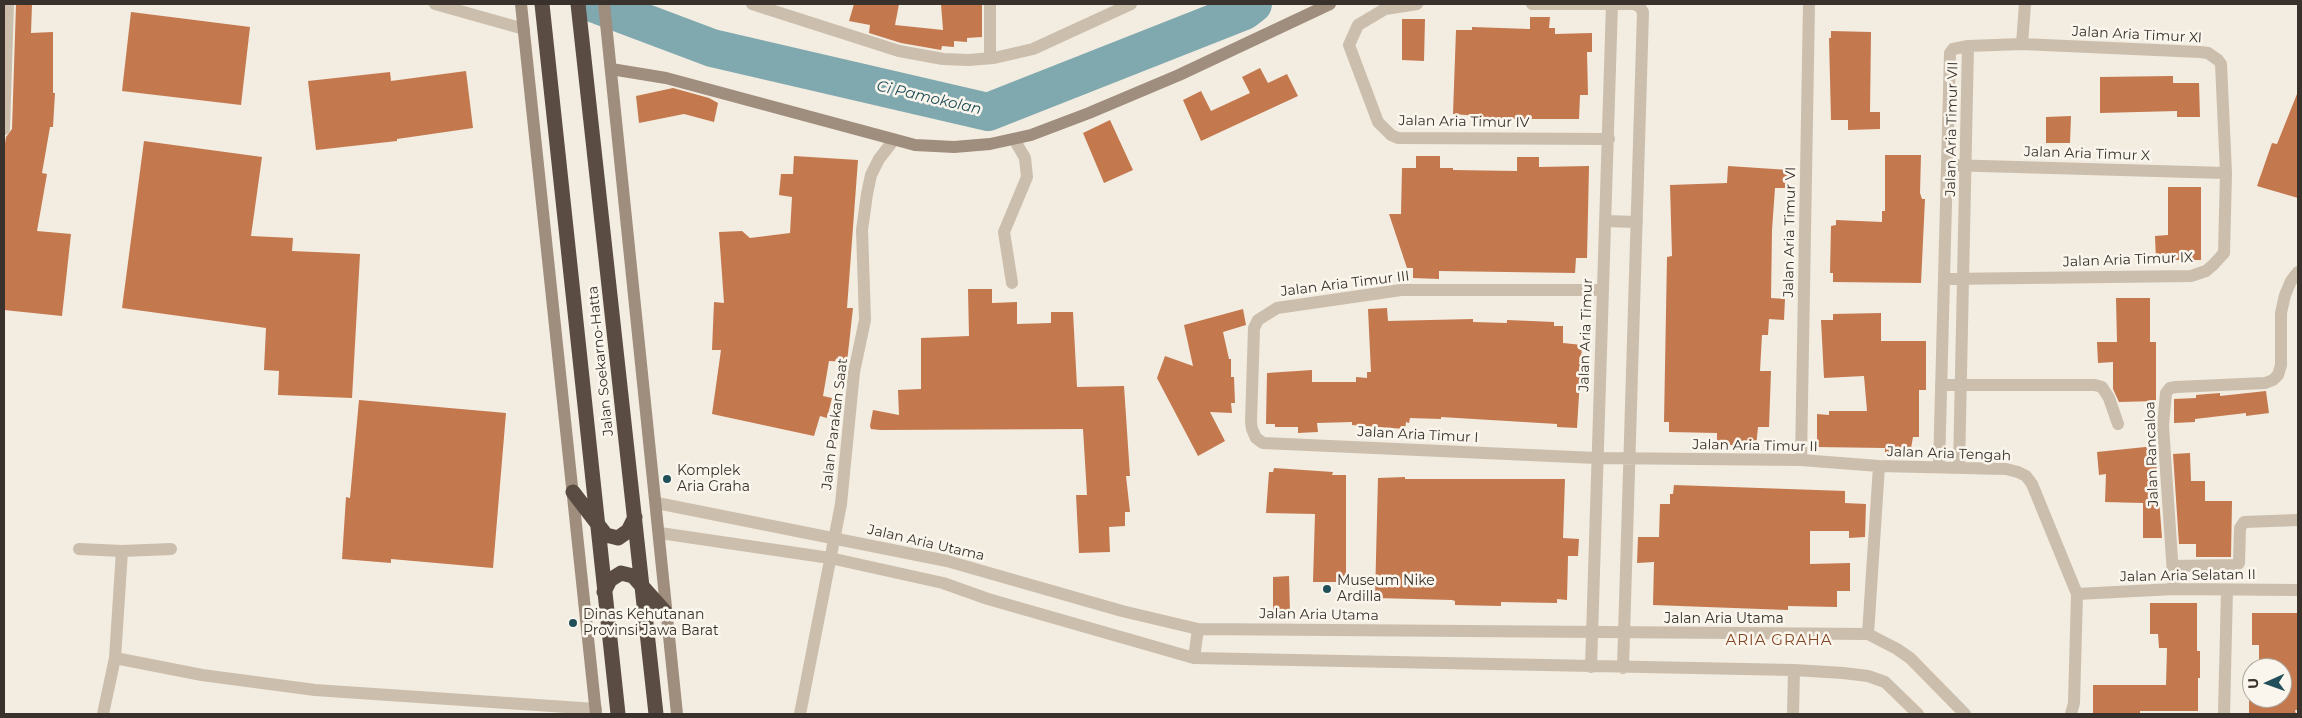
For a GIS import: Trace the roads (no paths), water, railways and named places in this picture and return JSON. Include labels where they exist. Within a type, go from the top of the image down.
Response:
[{"type":"highway","name":"Jalan Soekarno-Hatta","points":[[542,4],[618,714]]},
{"type":"highway","name":"Jalan Soekarno-Hatta","points":[[578,4],[656,714]]},
{"type":"highway","points":[[573,492],[606,535],[618,538],[628,531],[635,517]]},
{"type":"highway","points":[[604,592],[610,580],[621,573],[633,576],[666,612]]},
{"type":"main road","points":[[604,4],[657,503],[677,714]]},
{"type":"main road","points":[[611,69],[666,78],[893,141],[916,145],[954,147],[990,144],[1014,139],[1089,113],[1179,76],[1330,4]]},
{"type":"main road","points":[[522,7],[596,712]]},
{"type":"street","points":[[4,129],[8,4]]},
{"type":"street","points":[[435,4],[524,29]]},
{"type":"street","points":[[754,4],[900,51],[943,59],[990,58],[1033,49],[1131,4]]},
{"type":"street","points":[[990,4],[990,58]]},
{"type":"street","name":"Jalan Aria Timur IV","points":[[1417,4],[1385,9],[1358,25],[1349,45],[1378,122],[1383,130],[1398,138],[1608,139]]},
{"type":"street","points":[[1532,4],[1634,4],[1640,7],[1643,12],[1623,668]]},
{"type":"street","name":"Jalan Aria Timur","points":[[1591,667],[1596,458],[1606,221],[1612,4]]},
{"type":"street","name":"Jalan Aria Timur VI","points":[[1801,460],[1809,4]]},
{"type":"street","points":[[2022,44],[2025,4]]},
{"type":"street","name":"Jalan Aria Timur XI","points":[[1968,46],[2022,44],[2200,52],[2215,56],[2221,64],[2226,173]]},
{"type":"street","name":"Jalan Aria Timur VII","points":[[1939,467],[1950,53],[1957,47],[1968,46],[1963,385],[1959,467]]},
{"type":"street","points":[[1012,283],[1004,232],[1027,177],[1025,158],[1014,139]]},
{"type":"street","name":"Jalan Parakan Saat","points":[[800,714],[841,504],[854,372],[865,320],[862,230],[866,202],[871,174],[879,158],[893,141]]},
{"type":"street","name":"Jalan Aria Timur X","points":[[1947,165],[2226,173]]},
{"type":"street","name":"Jalan Aria Timur IX","points":[[1944,279],[2191,276],[2206,271],[2219,261],[2224,253],[2226,173]]},
{"type":"street","points":[[1606,221],[1637,222]]},
{"type":"street","name":"Jalan Rancaloa","points":[[2174,589],[2164,426],[2166,393],[2170,388],[2176,387],[2266,383],[2278,375],[2281,365],[2281,313],[2285,295],[2291,281],[2298,272]]},
{"type":"street","name":"Jalan Aria Timur III","points":[[1251,422],[1254,328],[1258,320],[1276,308],[1401,290],[1602,290]]},
{"type":"street","points":[[1941,386],[2095,385],[2102,387],[2109,398],[2118,424]]},
{"type":"street","name":"Jalan Aria Timur I","points":[[1251,422],[1256,438],[1263,443],[1596,458]]},
{"type":"street","name":"Jalan Aria Timur II","points":[[1596,458],[1801,460],[1879,466]]},
{"type":"street","name":"Jalan Aria Tengah","points":[[1868,634],[1879,466],[2006,469],[2026,476],[2032,484],[2078,594]]},
{"type":"street","name":"Jalan Aria Utama","points":[[657,503],[947,561],[1122,611],[1198,629],[1624,634],[1868,634],[1910,658],[1965,714]]},
{"type":"street","points":[[2174,566],[2237,565],[2239,563],[2240,528],[2244,522],[2298,520]]},
{"type":"street","points":[[660,533],[830,558],[943,583],[997,601],[1194,658],[1794,670],[1868,676],[1884,682],[1918,714]]},
{"type":"street","points":[[79,549],[122,551],[171,549]]},
{"type":"street","points":[[103,714],[115,658],[122,551]]},
{"type":"street","points":[[943,583],[947,561]]},
{"type":"street","name":"Jalan Aria Selatan II","points":[[2078,594],[2174,589],[2298,590]]},
{"type":"street","points":[[2224,714],[2227,590]]},
{"type":"street","points":[[2071,714],[2074,703],[2078,594]]},
{"type":"street","points":[[1194,658],[1198,629]]},
{"type":"street","points":[[115,658],[202,675],[315,690],[596,712]]},
{"type":"street","points":[[1793,714],[1794,670]]},
{"type":"waterway","name":"Ci Pamokolan","points":[[595,4],[712,48],[988,112],[1244,11],[1253,4]]},
{"type":"place","name":"Komplek Aria Graha","points":[[667,479]]},
{"type":"place","name":"Museum Nike Ardilla","points":[[1327,589]]},
{"type":"place","name":"Dinas Kehutanan Provinsi Jawa Barat","points":[[573,623]]},
{"type":"district","name":"ARIA GRAHA","points":[[1779,641]]}]
